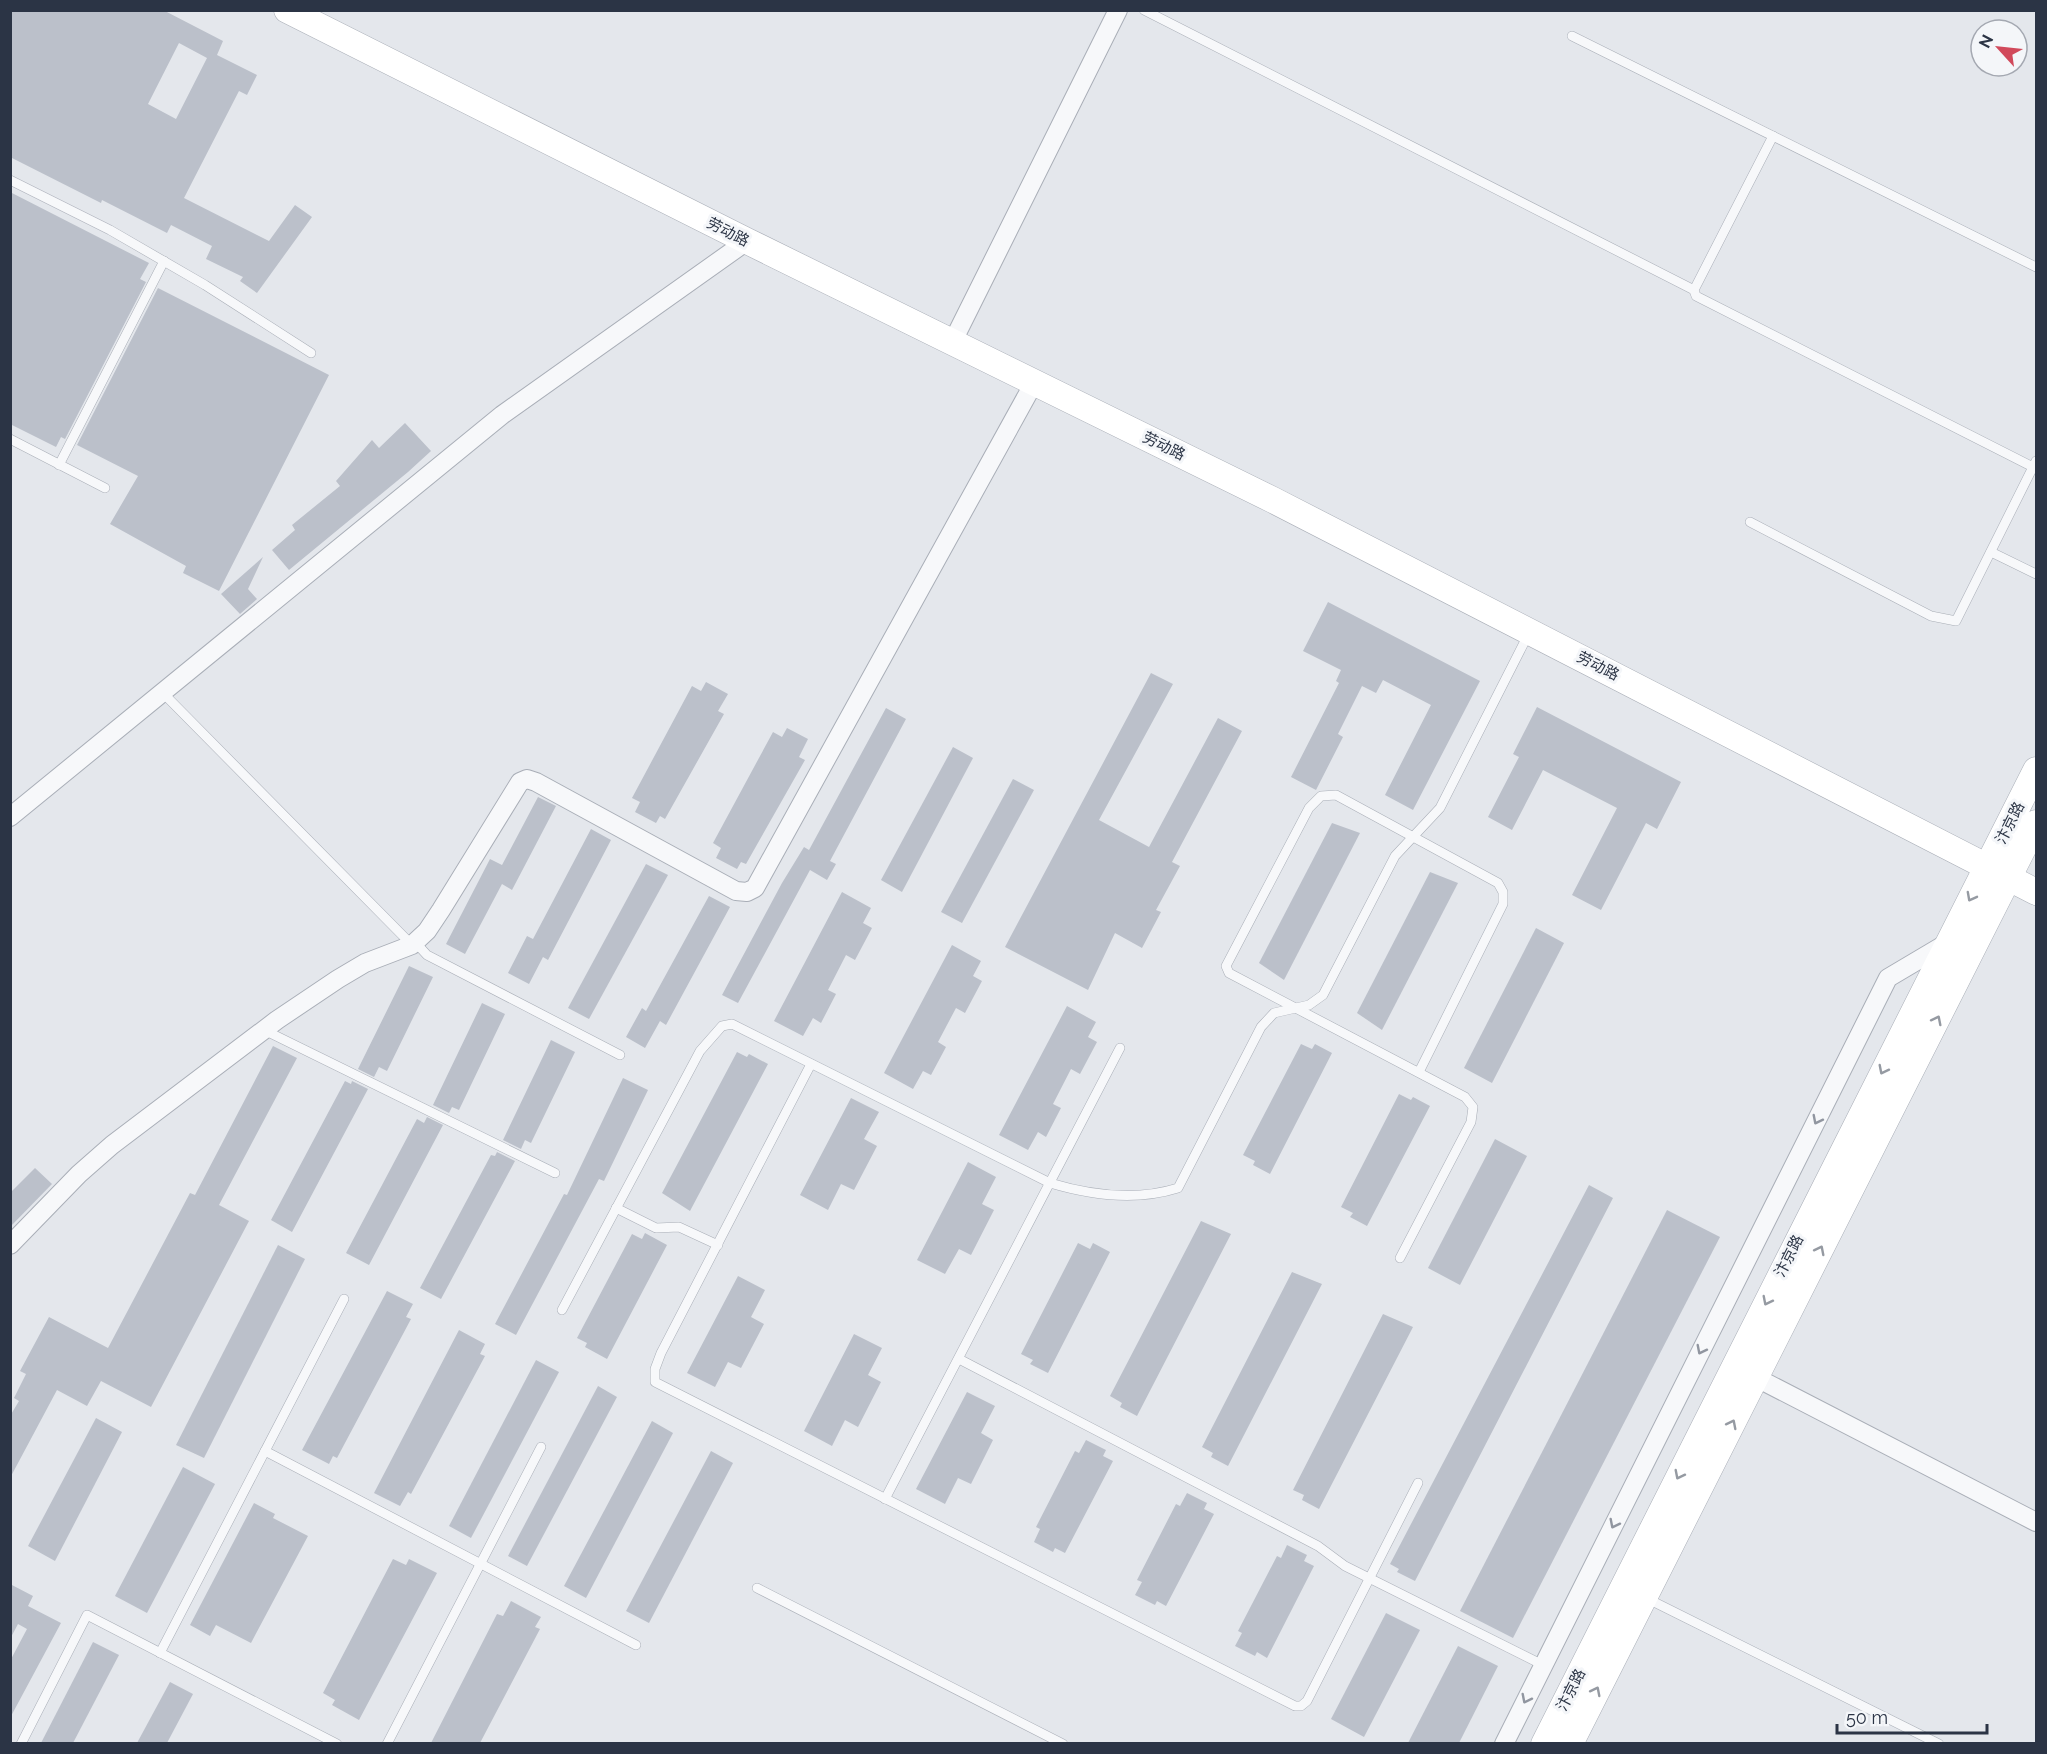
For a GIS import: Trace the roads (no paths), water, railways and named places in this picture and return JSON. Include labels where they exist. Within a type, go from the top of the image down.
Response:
[{"type":"main road","name":"劳动路","points":[[299,13],[747,241],[1035,381],[1530,631],[2037,892]]},
{"type":"main road","name":"汴京路","points":[[1570,1743],[1755,1377],[1998,873],[2037,770]]},
{"type":"main road","name":"汴京路","points":[[1544,1743],[1947,944],[2037,823]]},
{"type":"street","points":[[953,341],[1118,10]]},
{"type":"street","points":[[10,816],[502,416],[747,241]]},
{"type":"street","points":[[10,1245],[79,1174],[112,1145],[264,1030],[365,963],[413,944],[441,910],[520,782],[527,779],[736,891],[747,892],[755,888],[1035,381]]},
{"type":"street","points":[[1504,1743],[1888,978],[1947,944]]},
{"type":"street","points":[[1755,1377],[2037,1522]]},
{"type":"lane","points":[[1144,10],[1694,290],[1696,296],[2035,464],[1956,621],[1931,616],[1750,522]]},
{"type":"lane","points":[[1572,36],[2037,267]]},
{"type":"lane","points":[[1694,290],[1773,136]]},
{"type":"lane","points":[[10,180],[110,230],[164,261],[311,353]]},
{"type":"lane","points":[[59,465],[164,261]]},
{"type":"lane","points":[[10,439],[105,488]]},
{"type":"lane","points":[[1991,552],[2037,574]]},
{"type":"lane","points":[[562,1310],[700,1051],[722,1026],[732,1024],[1050,1183],[1074,1190],[1118,1195],[1145,1195],[1178,1188],[1260,1027],[1274,1013],[1309,1005],[1323,995],[1395,856],[1413,836],[1426,826],[1440,808],[1530,631]]},
{"type":"lane","points":[[162,692],[413,944],[427,955],[620,1055]]},
{"type":"lane","points":[[1400,1258],[1471,1122],[1473,1107],[1465,1096],[1229,973],[1226,966],[1309,808],[1321,796],[1336,795],[1498,883],[1503,892],[1503,904],[1419,1072]]},
{"type":"lane","points":[[264,1030],[555,1173]]},
{"type":"lane","points":[[885,1499],[1120,1048]]},
{"type":"lane","points":[[811,1064],[661,1353],[655,1369],[655,1382],[1295,1706],[1307,1701],[1418,1483]]},
{"type":"lane","points":[[616,1208],[656,1228],[679,1227],[718,1245]]},
{"type":"lane","points":[[160,1653],[344,1299]]},
{"type":"lane","points":[[959,1359],[1318,1546],[1345,1566],[1543,1665]]},
{"type":"lane","points":[[387,1743],[541,1447]]},
{"type":"lane","points":[[265,1451],[636,1645]]},
{"type":"lane","points":[[757,1588],[1063,1743]]},
{"type":"lane","points":[[1644,1597],[1939,1743]]},
{"type":"lane","points":[[21,1743],[87,1615],[337,1743]]}]
